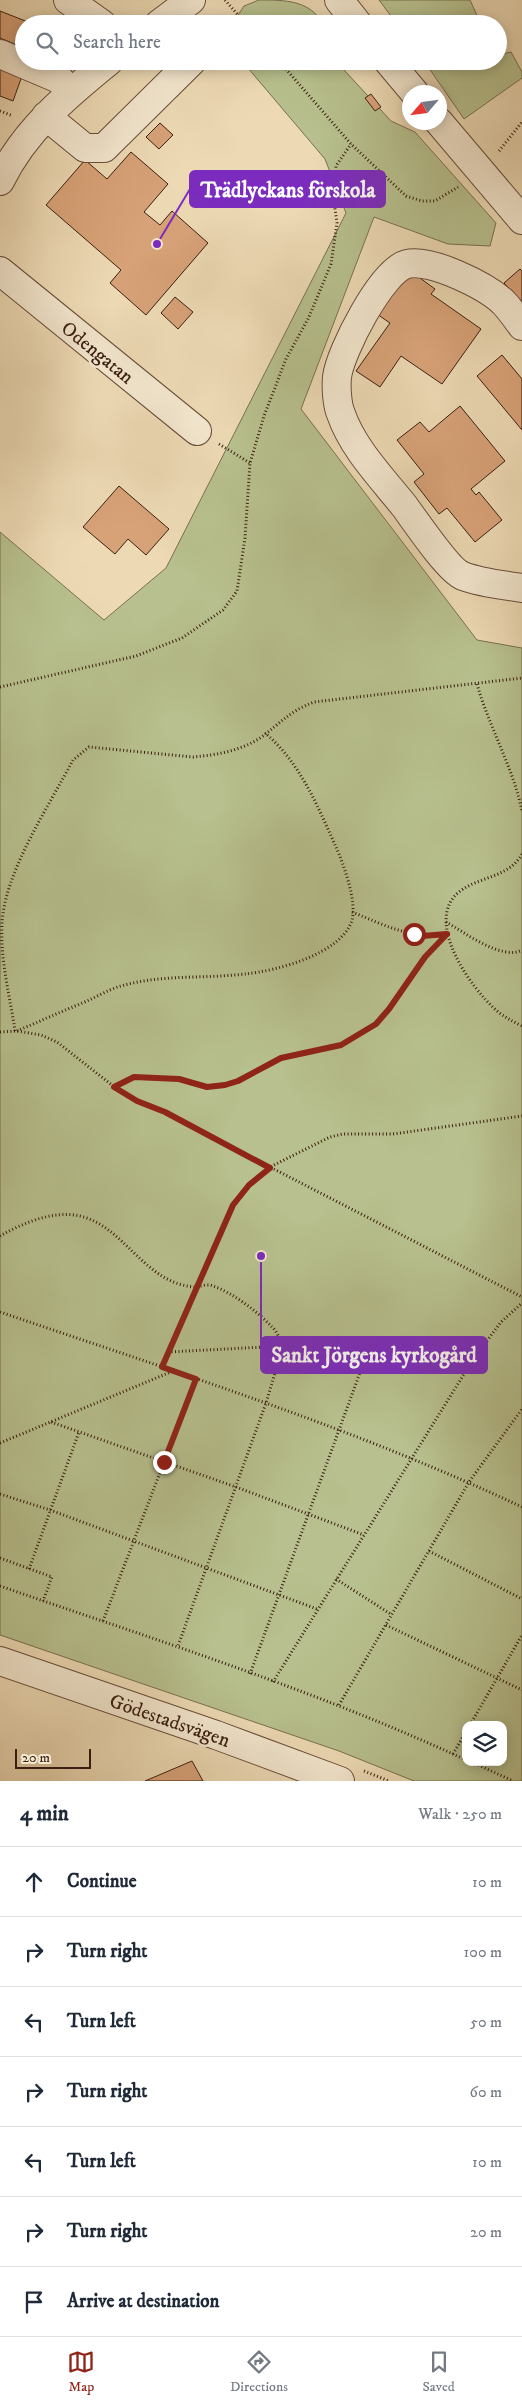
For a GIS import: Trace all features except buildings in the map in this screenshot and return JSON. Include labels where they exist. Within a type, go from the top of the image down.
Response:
[{"type":"street","points":[[68,0],[89,15]]},
{"type":"street","points":[[339,0],[351,15]]},
{"type":"street","points":[[0,54],[15,61]]},
{"type":"street","points":[[36,70],[59,80],[71,92]]},
{"type":"street","points":[[0,181],[6,168],[46,116],[98,70]]},
{"type":"street","points":[[46,116],[85,148],[104,148],[183,70]]},
{"type":"street","points":[[396,70],[408,85]]},
{"type":"street","points":[[446,130],[522,220]]},
{"type":"street","points":[[522,326],[502,302],[471,281],[442,269],[423,264],[407,264],[396,269],[385,280],[366,309],[352,335],[337,376],[340,414],[359,447],[441,555],[461,576],[522,588]]},
{"type":"street","name":"Odengatan","points":[[0,271],[197,431]]},
{"type":"street","name":"Gödestadsvägen","points":[[0,1661],[299,1774],[340,1781]]},
{"type":"path","points":[[225,0],[238,15]]},
{"type":"path","points":[[287,70],[350,144],[406,196],[422,201],[435,201],[458,187]]},
{"type":"path","points":[[496,155],[520,129],[522,122]]},
{"type":"path","points":[[0,687],[136,656],[182,638],[223,610],[237,591],[245,538],[250,463],[264,416],[286,360],[309,317],[331,264],[338,223],[333,195],[336,166],[350,144]]},
{"type":"path","points":[[197,431],[250,463]]},
{"type":"path","points":[[16,1031],[3,952],[2,925],[5,901],[32,838],[73,760],[89,748],[193,757],[210,755],[245,746],[296,709],[314,702],[522,678]]},
{"type":"path","points":[[477,684],[484,709],[506,763],[522,811]]},
{"type":"path","points":[[16,1031],[121,986],[192,975],[246,974],[290,964],[320,952],[344,936],[352,919],[352,912],[347,879],[328,830],[290,757],[265,733]]},
{"type":"path","points":[[522,854],[510,869],[459,892],[452,900],[446,922],[447,934],[456,956],[476,987],[494,1008],[509,1020],[522,1026]]},
{"type":"path","points":[[352,912],[401,932],[422,936],[447,934]]},
{"type":"path","points":[[446,922],[500,951],[516,953],[522,950]]},
{"type":"path","points":[[114,1087],[134,1077],[179,1079],[207,1087],[225,1085],[238,1081],[281,1058],[341,1045],[358,1036],[382,1016],[425,957],[447,934]]},
{"type":"path","points":[[0,1032],[16,1031],[41,1035],[57,1042],[114,1087],[137,1101],[165,1112],[522,1297]]},
{"type":"path","points":[[162,1367],[195,1287],[233,1205],[249,1185],[270,1168],[330,1137],[343,1134],[393,1134],[522,1116]]},
{"type":"path","points":[[0,1236],[37,1220],[59,1215],[77,1216],[92,1220],[106,1227],[163,1277],[177,1283],[195,1287],[211,1285],[245,1305],[274,1328],[283,1346],[266,1403],[178,1646]]},
{"type":"path","points":[[273,1682],[317,1609],[413,1460],[474,1358],[501,1322],[522,1303]]},
{"type":"path","points":[[0,1312],[266,1403],[470,1482],[522,1507]]},
{"type":"path","points":[[168,1352],[283,1346],[366,1356],[474,1358]]},
{"type":"path","points":[[250,1674],[366,1356]]},
{"type":"path","points":[[0,1443],[174,1371]]},
{"type":"path","points":[[103,1621],[196,1379]]},
{"type":"path","points":[[339,1705],[470,1482],[522,1409]]},
{"type":"path","points":[[51,1422],[236,1487],[364,1536]]},
{"type":"path","points":[[28,1568],[80,1432]]},
{"type":"path","points":[[0,1494],[50,1510],[317,1609]]},
{"type":"path","points":[[429,1551],[522,1599]]},
{"type":"path","points":[[0,1558],[52,1577],[43,1600]]},
{"type":"path","points":[[336,1579],[392,1615]]},
{"type":"path","points":[[0,1586],[178,1646],[250,1674],[339,1705],[462,1758]]},
{"type":"path","points":[[386,1625],[522,1690]]},
{"type":"path","points":[[472,1721],[522,1635]]},
{"type":"path","points":[[453,1754],[462,1739]]},
{"type":"path","points":[[481,1766],[513,1781]]},
{"type":"green space","points":[[259,0],[287,1],[304,6],[317,15],[238,15],[244,6]]},
{"type":"green space","points":[[379,0],[470,0],[477,15],[390,15]]},
{"type":"green space","points":[[511,52],[522,72],[522,78],[464,119],[447,94],[447,85],[441,85],[430,70],[507,70],[507,53]]},
{"type":"green space","points":[[250,70],[344,70],[391,121],[402,126],[402,130],[415,132],[496,223],[490,246],[448,244],[374,217],[301,409],[477,640],[522,648],[522,1781],[414,1781],[339,1751],[0,1635],[0,532],[104,620],[166,568],[346,213],[325,159]]},
{"type":"place","name":"Trädlyckans förskola","points":[[157,244]]},
{"type":"place","name":"Sankt Jörgens kyrkogård","points":[[261,1256]]},
{"type":"route","points":[[164,1462],[196,1379],[162,1367],[195,1287],[233,1205],[249,1185],[270,1168],[165,1112],[137,1101],[114,1087],[134,1077],[179,1079],[207,1087],[225,1085],[238,1081],[281,1058],[300,1052],[327,1050],[341,1045],[376,1024],[389,1009],[425,957],[447,934],[422,936],[414,934]]}]
